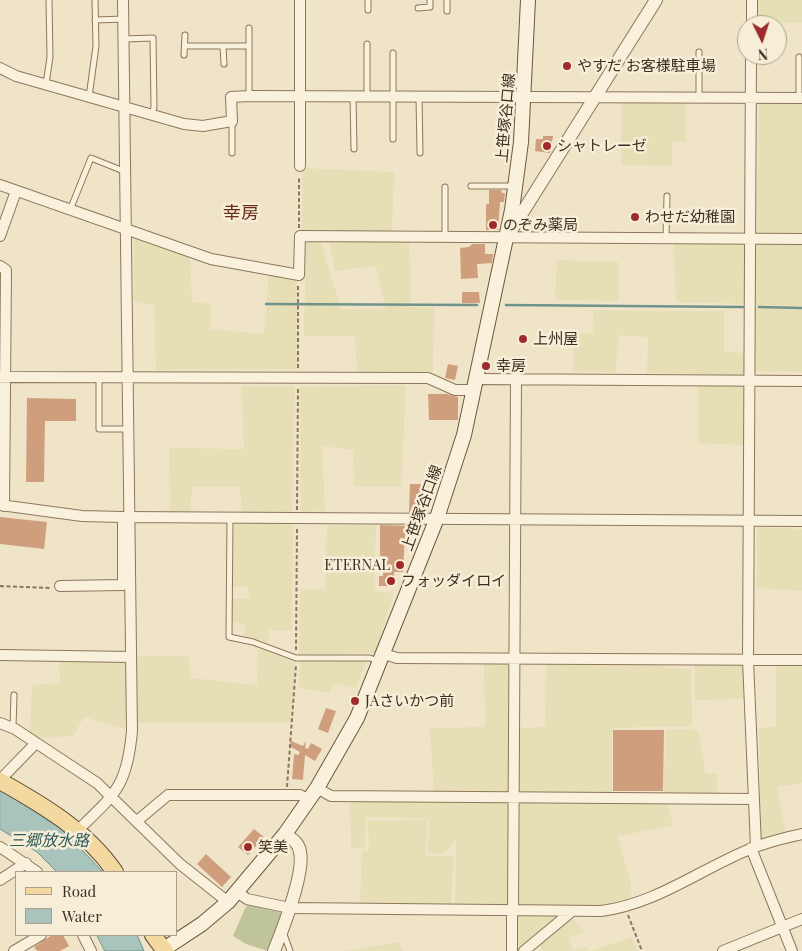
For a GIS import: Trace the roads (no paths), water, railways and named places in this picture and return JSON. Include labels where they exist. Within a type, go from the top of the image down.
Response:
[{"type":"main road","name":"上笹塚谷口線","points":[[164,950],[202,924],[232,897],[285,834],[317,788],[357,718],[437,518],[464,435],[507,237],[516,186],[524,97],[528,0]]},
{"type":"main road","points":[[0,781],[39,803],[77,831],[114,871]]},
{"type":"main road","points":[[154,936],[164,950]]},
{"type":"street","points":[[77,831],[113,796],[121,784],[130,750],[131,657],[126,570],[129,429],[123,0]]},
{"type":"street","points":[[300,0],[300,166]]},
{"type":"street","points":[[507,237],[656,0]]},
{"type":"street","points":[[752,0],[752,15]]},
{"type":"street","points":[[751,65],[748,660],[754,799],[753,848],[792,951]]},
{"type":"street","points":[[0,68],[46,85],[194,126],[232,122],[231,97],[249,96],[800,98]]},
{"type":"street","points":[[0,185],[227,263],[298,275],[300,236],[802,239]]},
{"type":"street","points":[[0,236],[2,223],[16,191]]},
{"type":"street","points":[[0,266],[6,270],[2,506],[82,516],[126,517],[802,521]]},
{"type":"street","points":[[3,376],[428,378],[455,390],[475,384],[516,378],[802,381]]},
{"type":"street","points":[[512,951],[516,378]]},
{"type":"street","points":[[60,586],[123,585],[126,570]]},
{"type":"street","points":[[0,655],[131,657]]},
{"type":"street","points":[[382,658],[802,660]]},
{"type":"street","points":[[0,723],[13,727],[113,796],[180,864],[232,897],[243,897],[290,908],[571,912],[626,908],[671,889],[753,848],[802,834]]},
{"type":"street","points":[[0,781],[36,743]]},
{"type":"street","points":[[317,788],[328,796],[754,799]]},
{"type":"street","points":[[136,821],[168,795],[300,794],[309,800]]},
{"type":"street","points":[[274,951],[290,908],[301,861],[298,845],[285,834]]},
{"type":"street","points":[[0,846],[36,871]]},
{"type":"street","points":[[0,880],[26,863]]},
{"type":"street","points":[[524,951],[571,912]]},
{"type":"street","points":[[723,951],[802,920]]},
{"type":"street","points":[[14,951],[39,936]]},
{"type":"street","points":[[84,936],[91,951]]},
{"type":"lane","points":[[46,85],[50,57],[49,0]]},
{"type":"lane","points":[[89,97],[94,72],[95,0]]},
{"type":"lane","points":[[368,0],[368,10]]},
{"type":"lane","points":[[418,8],[430,7],[430,0]]},
{"type":"lane","points":[[447,0],[447,11]]},
{"type":"lane","points":[[95,20],[124,19]]},
{"type":"lane","points":[[249,96],[248,46],[250,28]]},
{"type":"lane","points":[[184,55],[186,35]]},
{"type":"lane","points":[[124,39],[153,38],[154,107],[152,115]]},
{"type":"lane","points":[[367,44],[367,96]]},
{"type":"lane","points":[[185,46],[248,46]]},
{"type":"lane","points":[[223,47],[224,64]]},
{"type":"lane","points":[[699,52],[699,98]]},
{"type":"lane","points":[[393,139],[394,54]]},
{"type":"lane","points":[[799,57],[800,98]]},
{"type":"lane","points":[[353,96],[354,149]]},
{"type":"lane","points":[[419,97],[420,153]]},
{"type":"lane","points":[[232,122],[232,153]]},
{"type":"lane","points":[[70,210],[91,158],[126,172]]},
{"type":"lane","points":[[445,186],[445,237]]},
{"type":"lane","points":[[471,186],[516,186]]},
{"type":"lane","points":[[666,237],[667,196]]},
{"type":"lane","points":[[99,377],[99,429],[129,429]]},
{"type":"lane","points":[[230,518],[229,637],[253,642],[296,658],[382,658]]},
{"type":"lane","points":[[13,727],[14,695]]},
{"type":"lane","points":[[281,935],[285,937],[290,951]]},
{"type":"water","name":"三郷放水路","points":[[0,789],[63,830],[102,871],[56,871],[37,852],[0,829]]},
{"type":"water","points":[[98,936],[137,936],[144,951],[105,951]]},
{"type":"waterway","points":[[266,304],[477,305]]},
{"type":"waterway","points":[[506,305],[743,307]]},
{"type":"waterway","points":[[759,307],[802,308]]},
{"type":"place","name":"やすだ お客様駐車場","points":[[567,66]]},
{"type":"place","name":"シャトレーゼ","points":[[547,146]]},
{"type":"place","name":"わせだ幼稚園","points":[[635,217]]},
{"type":"place","name":"のぞみ薬局","points":[[493,225]]},
{"type":"place","name":"上州屋","points":[[523,339]]},
{"type":"place","name":"幸房","points":[[486,366]]},
{"type":"place","name":"ETERNAL","points":[[400,565]]},
{"type":"place","name":"フォッダイロイ","points":[[391,581]]},
{"type":"place","name":"JAさいかつ前","points":[[355,701]]},
{"type":"place","name":"笑美","points":[[248,847]]},
{"type":"district","name":"幸房","points":[[241,213]]}]
